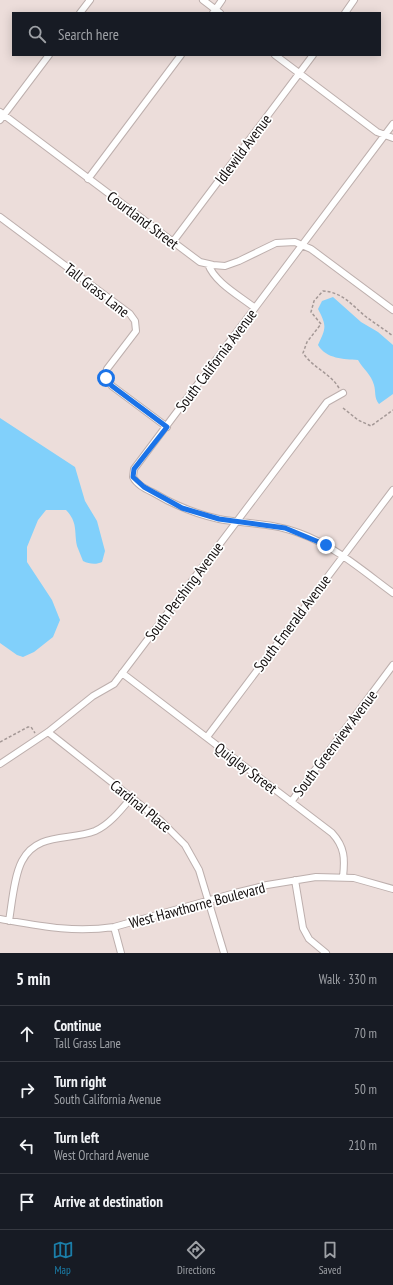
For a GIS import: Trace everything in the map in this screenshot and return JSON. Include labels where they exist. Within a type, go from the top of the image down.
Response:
[{"type":"street","points":[[81,12],[90,0]]},
{"type":"street","points":[[203,0],[216,12],[222,0]]},
{"type":"street","points":[[346,12],[354,0]]},
{"type":"street","points":[[1,116],[48,56]]},
{"type":"street","points":[[88,179],[180,56]]},
{"type":"street","points":[[276,56],[377,132],[393,138]]},
{"type":"street","name":"Idlewild Avenue","points":[[172,243],[312,56]]},
{"type":"street","name":"Courtland Street","points":[[1,116],[88,179],[172,243],[200,262],[225,266],[276,243],[295,242],[303,245]]},
{"type":"street","name":"South California Avenue","points":[[237,521],[219,519],[182,508],[144,487],[133,477],[134,469],[393,124]]},
{"type":"street","name":"Tall Grass Lane","points":[[0,216],[130,314],[135,321],[136,331],[107,369],[106,378],[112,386],[167,427]]},
{"type":"street","points":[[303,245],[311,249],[393,310]]},
{"type":"street","points":[[208,264],[211,271],[223,283],[255,308]]},
{"type":"street","name":"South Pershing Avenue","points":[[0,764],[48,732],[93,696],[114,684],[327,402],[343,393]]},
{"type":"street","name":"South Emerald Avenue","points":[[207,738],[393,490]]},
{"type":"street","points":[[237,521],[270,525],[299,533],[326,545],[393,594]]},
{"type":"street","name":"South Greenview Avenue","points":[[291,802],[393,665]]},
{"type":"street","name":"Quigley Street","points":[[122,673],[332,834],[340,842],[344,854],[343,877]]},
{"type":"street","name":"Cardinal Place","points":[[48,732],[161,821],[185,845],[199,870],[224,953]]},
{"type":"street","points":[[9,920],[19,866],[29,851],[39,842],[48,839],[86,834],[101,828],[131,798]]},
{"type":"street","name":"West Hawthorne Boulevard","points":[[0,919],[68,930],[114,927],[267,885],[316,877],[343,877],[372,881],[393,889]]},
{"type":"street","points":[[295,880],[303,928],[309,939],[326,953]]},
{"type":"street","points":[[114,927],[121,953]]},
{"type":"path","points":[[343,393],[334,379],[309,362],[304,353],[307,342],[321,324],[311,312],[314,301],[323,291],[333,292],[351,302],[364,315],[393,336]]},
{"type":"path","points":[[343,408],[358,420],[371,426],[393,410]]},
{"type":"path","points":[[0,742],[28,727],[31,727],[36,734]]},
{"type":"water","points":[[333,297],[361,322],[378,332],[393,345],[393,394],[379,404],[377,402],[373,381],[358,360],[341,359],[330,356],[321,350],[318,345],[323,335],[324,323],[318,309],[322,301]]},
{"type":"water","points":[[0,418],[75,467],[85,501],[97,521],[105,551],[102,562],[92,564],[83,561],[77,546],[74,523],[66,510],[46,510],[38,520],[27,547],[27,562],[52,600],[60,620],[53,637],[34,652],[23,657],[17,655],[0,643]]},
{"type":"route","points":[[106,378],[112,386],[167,427],[134,469],[134,480],[161,498],[182,508],[219,519],[254,522],[285,528],[326,545]]}]
